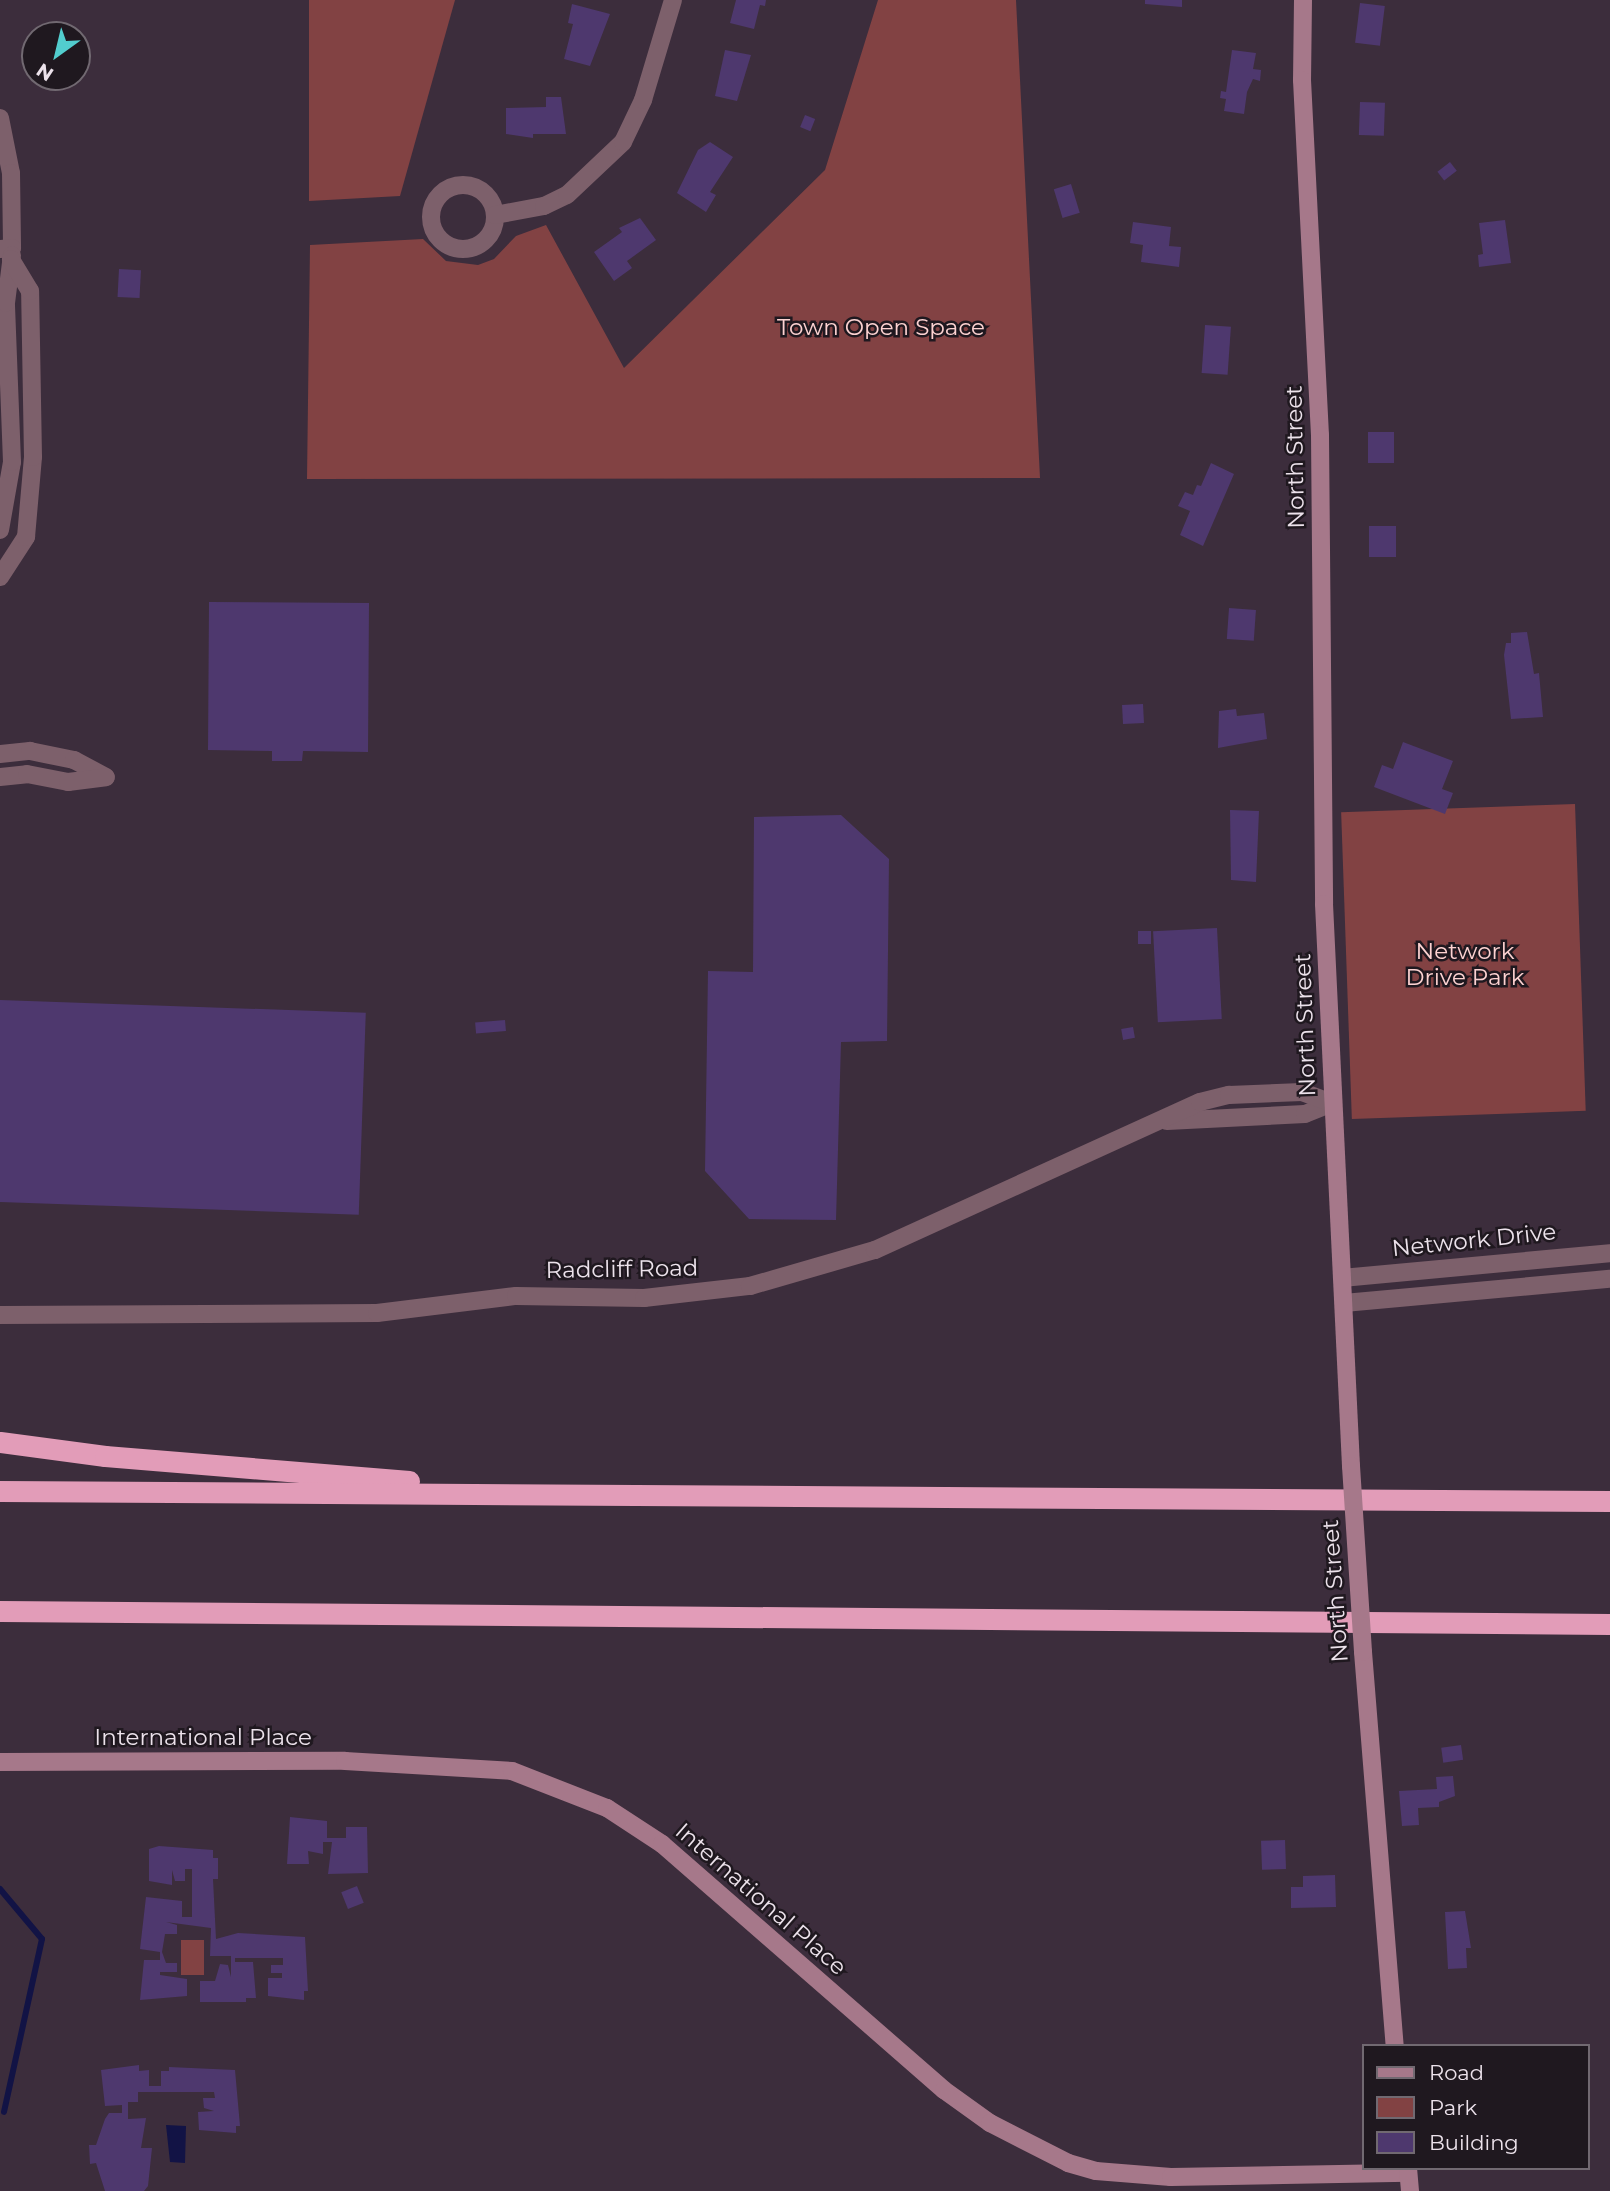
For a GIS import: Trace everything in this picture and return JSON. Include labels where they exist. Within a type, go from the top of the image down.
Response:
[{"type":"highway","points":[[0,1442],[188,1463],[593,1494]]},
{"type":"highway","points":[[0,1491],[1610,1500]]},
{"type":"highway","points":[[0,1611],[1610,1624]]},
{"type":"main road","name":"North Street","points":[[1303,0],[1302,80],[1320,435],[1324,904],[1332,1103],[1363,1652],[1395,2044]]},
{"type":"main road","name":"International Place","points":[[0,1762],[345,1761],[512,1772],[563,1788],[607,1808],[662,1844],[944,2090],[990,2123],[1068,2163],[1096,2171],[1171,2177],[1408,2178]]},
{"type":"street","points":[[495,215],[544,206],[567,195],[623,142],[643,100],[673,0]]},
{"type":"street","points":[[0,118],[11,173],[6,328],[12,462],[0,530]]},
{"type":"street","points":[[0,577],[26,537],[33,457],[30,291],[8,252]]},
{"type":"street","points":[[0,754],[30,751],[74,760],[106,777],[68,782],[26,774],[0,777]]},
{"type":"street","name":"Radcliff Road","points":[[0,1315],[377,1313],[516,1296],[645,1298],[750,1286],[875,1250],[1083,1153],[1167,1121],[1305,1114],[1332,1103]]},
{"type":"street","name":"Network Drive","points":[[1342,1278],[1610,1253]]},
{"type":"street","points":[[1344,1304],[1610,1279]]},
{"type":"green space","points":[[309,0],[455,0],[400,196],[309,201]]},
{"type":"green space","name":"Town Open Space","points":[[878,0],[1016,0],[1040,478],[307,479],[310,245],[423,239],[446,261],[478,265],[494,259],[516,236],[546,225],[624,368],[825,170]]},
{"type":"green space","name":"Network Drive Park","points":[[1575,804],[1586,1111],[1352,1119],[1341,812]]},
{"type":"green space","points":[[181,1940],[204,1940],[204,1975],[181,1975]]},
{"type":"shaded area","points":[[166,2125],[186,2126],[185,2163],[170,2162]]},
{"type":"building","points":[[736,0],[766,0],[765,6],[760,5],[754,29],[730,23]]},
{"type":"building","points":[[1145,0],[1182,0],[1182,7],[1145,4]]},
{"type":"building","points":[[1360,3],[1385,6],[1380,46],[1355,43]]},
{"type":"building","points":[[572,4],[610,14],[590,66],[564,59],[573,24],[568,23]]},
{"type":"building","points":[[725,50],[751,55],[737,101],[715,96]]},
{"type":"building","points":[[1232,50],[1256,53],[1253,69],[1261,70],[1260,81],[1253,79],[1247,92],[1244,114],[1224,111],[1226,99],[1220,98],[1221,91],[1226,92]]},
{"type":"building","points":[[546,97],[561,97],[566,134],[533,134],[533,138],[506,134],[506,108],[546,107]]},
{"type":"building","points":[[1360,102],[1385,103],[1384,136],[1359,135]]},
{"type":"building","points":[[805,115],[815,119],[810,131],[800,127]]},
{"type":"building","points":[[710,142],[733,157],[710,192],[716,195],[706,212],[677,193],[698,150]]},
{"type":"building","points":[[1450,162],[1457,171],[1444,181],[1437,172]]},
{"type":"building","points":[[1071,184],[1080,213],[1063,218],[1054,189]]},
{"type":"building","points":[[640,218],[656,240],[627,261],[632,268],[614,281],[594,252],[622,232],[619,228]]},
{"type":"building","points":[[1505,220],[1511,263],[1479,267],[1478,255],[1483,254],[1479,223]]},
{"type":"building","points":[[1133,222],[1171,227],[1169,246],[1181,247],[1179,267],[1141,262],[1143,245],[1130,243]]},
{"type":"building","points":[[119,269],[141,270],[140,298],[118,297]]},
{"type":"building","points":[[1205,325],[1231,327],[1228,375],[1202,373]]},
{"type":"building","points":[[1368,432],[1394,432],[1394,463],[1368,463]]},
{"type":"building","points":[[1211,463],[1234,474],[1203,546],[1180,535],[1190,511],[1178,506],[1185,492],[1193,495],[1197,485],[1201,486]]},
{"type":"building","points":[[1369,526],[1396,526],[1396,557],[1369,557]]},
{"type":"building","points":[[209,602],[369,603],[368,752],[303,751],[302,761],[272,761],[272,751],[208,750]]},
{"type":"building","points":[[1229,608],[1256,610],[1254,641],[1227,639]]},
{"type":"building","points":[[1527,632],[1534,674],[1539,673],[1543,717],[1511,719],[1504,655],[1506,643],[1511,643],[1511,633]]},
{"type":"building","points":[[1143,704],[1144,723],[1123,724],[1122,705]]},
{"type":"building","points":[[1236,709],[1237,716],[1264,713],[1267,739],[1218,748],[1219,711]]},
{"type":"building","points":[[1403,742],[1453,761],[1442,789],[1453,793],[1445,814],[1374,787],[1382,765],[1393,769]]},
{"type":"building","points":[[1230,810],[1259,811],[1256,882],[1231,880]]},
{"type":"building","points":[[841,815],[889,859],[887,1041],[841,1042],[836,1220],[749,1219],[705,1171],[708,971],[753,972],[754,817]]},
{"type":"building","points":[[1217,928],[1222,1019],[1158,1022],[1153,931]]},
{"type":"building","points":[[1138,931],[1151,931],[1151,944],[1138,944]]},
{"type":"building","points":[[0,1000],[366,1013],[359,1215],[0,1202]]},
{"type":"building","points":[[505,1020],[506,1031],[476,1034],[475,1023]]},
{"type":"building","points":[[1133,1027],[1135,1038],[1123,1040],[1121,1029]]},
{"type":"building","points":[[1461,1745],[1463,1760],[1443,1763],[1441,1748]]},
{"type":"building","points":[[1453,1776],[1455,1796],[1439,1802],[1439,1807],[1418,1808],[1419,1825],[1402,1826],[1399,1791],[1437,1789],[1436,1777]]},
{"type":"building","points":[[290,1817],[327,1821],[327,1838],[346,1838],[346,1827],[367,1827],[368,1873],[328,1874],[332,1842],[323,1842],[323,1854],[308,1851],[309,1864],[287,1864]]},
{"type":"building","points":[[1285,1840],[1286,1869],[1262,1870],[1261,1841]]},
{"type":"building","points":[[159,1846],[213,1850],[213,1858],[218,1858],[218,1879],[213,1879],[216,1939],[238,1933],[305,1937],[308,1991],[304,1991],[304,2000],[268,1996],[268,1978],[282,1978],[282,1973],[271,1973],[271,1965],[283,1965],[283,1958],[235,1958],[235,1962],[253,1962],[256,1998],[246,1998],[246,2002],[200,2002],[200,1981],[215,1981],[220,1964],[228,1965],[231,1977],[231,1956],[210,1956],[211,1928],[166,1922],[177,1925],[177,1934],[165,1934],[162,1952],[166,1963],[177,1963],[177,1972],[160,1972],[160,1975],[187,1979],[187,1996],[140,2000],[144,1960],[160,1960],[160,1952],[140,1949],[146,1897],[182,1901],[182,1917],[192,1917],[192,1869],[185,1869],[185,1881],[175,1881],[172,1870],[172,1885],[149,1881],[149,1849]]},
{"type":"building","points":[[1335,1875],[1336,1907],[1291,1908],[1291,1887],[1303,1887],[1303,1876]]},
{"type":"building","points":[[357,1886],[364,1903],[348,1909],[341,1892]]},
{"type":"building","points":[[1465,1911],[1471,1948],[1466,1948],[1467,1968],[1448,1969],[1445,1912]]},
{"type":"building","points":[[139,2065],[139,2071],[149,2070],[149,2086],[161,2086],[161,2071],[169,2071],[169,2067],[235,2070],[240,2126],[236,2126],[236,2133],[199,2130],[198,2112],[214,2111],[204,2108],[203,2098],[215,2098],[214,2092],[138,2092],[138,2102],[128,2102],[128,2119],[146,2118],[141,2148],[152,2148],[148,2186],[144,2191],[105,2191],[96,2163],[90,2164],[89,2145],[96,2145],[105,2119],[109,2113],[122,2113],[122,2105],[105,2106],[101,2070]]},
{"type":"waterway","points":[[0,1889],[42,1939],[4,2112]]}]
